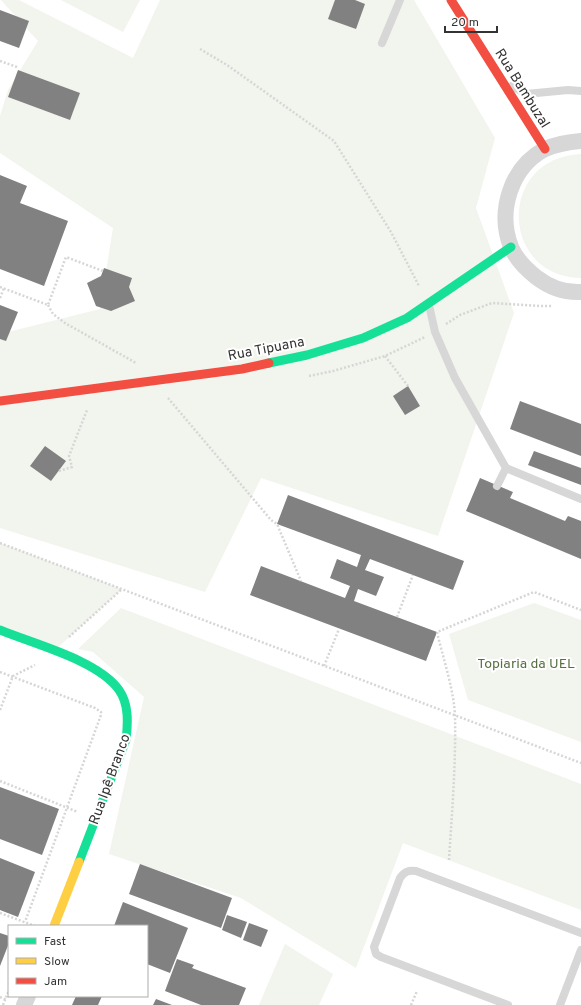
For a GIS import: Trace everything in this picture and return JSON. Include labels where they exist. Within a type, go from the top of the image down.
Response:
[{"type":"street","name":"Rua Bambuzal","points":[[451,0],[545,149]]},
{"type":"street","points":[[581,141],[567,142],[545,149],[527,163],[513,181],[506,203],[505,225],[511,248],[525,269],[546,285],[571,293],[581,292]]},
{"type":"street","name":"Rua Tipuana","points":[[0,401],[242,369],[307,355],[363,338],[407,318],[511,248]]},
{"type":"street","name":"Rua Ipê Branco","points":[[0,630],[78,660],[103,675],[115,685],[124,699],[127,715],[128,727],[126,740],[54,925]]},
{"type":"street","points":[[18,1003],[27,997]]},
{"type":"lane","points":[[382,43],[400,0]]},
{"type":"lane","points":[[501,79],[526,94],[568,90],[581,91]]},
{"type":"lane","points":[[429,304],[435,332],[454,378],[506,468],[581,499]]},
{"type":"lane","points":[[497,486],[506,468]]},
{"type":"lane","points":[[508,1005],[381,958],[376,954],[374,947],[402,874],[408,871],[416,871],[581,933]]},
{"type":"lane","points":[[560,1005],[581,950]]},
{"type":"path","points":[[200,49],[227,65],[334,142],[391,232],[429,304]]},
{"type":"path","points":[[0,61],[17,67]]},
{"type":"path","points":[[48,305],[66,257],[103,270]]},
{"type":"path","points":[[0,287],[48,305],[53,314],[65,323],[139,365]]},
{"type":"path","points":[[0,298],[4,288]]},
{"type":"path","points":[[442,327],[460,315],[492,303],[554,306]]},
{"type":"path","points":[[385,356],[408,386]]},
{"type":"path","points":[[164,394],[271,520],[277,524],[301,581]]},
{"type":"path","points":[[59,471],[72,468],[69,456],[87,410]]},
{"type":"path","points":[[0,543],[581,763]]},
{"type":"path","points":[[397,617],[413,575]]},
{"type":"path","points":[[64,642],[122,589]]},
{"type":"path","points":[[449,860],[454,786],[455,715],[452,695],[437,632],[534,592],[581,610]]},
{"type":"path","points":[[324,666],[338,628]]},
{"type":"path","points":[[0,710],[13,676],[38,663]]},
{"type":"path","points":[[0,672],[95,708],[101,712],[101,719],[24,922]]},
{"type":"path","points":[[0,781],[79,812]]},
{"type":"path","points":[[0,913],[31,925]]},
{"type":"path","points":[[411,1005],[417,991]]},
{"type":"path","points":[[3,1005],[8,992]]},
{"type":"path","points":[[0,997],[18,1003]]},
{"type":"green space","points":[[1,0],[19,0],[133,58],[160,0],[414,0],[495,138],[476,208],[514,313],[438,536],[261,478],[205,592],[0,528],[0,334],[100,309],[113,228],[0,153],[0,116],[8,90],[38,41]]},
{"type":"green space","points":[[61,0],[140,0],[123,32]]},
{"type":"green space","points":[[581,154],[581,278],[554,273],[535,259],[523,239],[519,217],[522,195],[534,175],[553,160]]},
{"type":"green space","points":[[0,543],[122,589],[55,650],[0,629]]},
{"type":"green space","name":"Topiaria da UEL","points":[[534,603],[581,620],[581,742],[468,700],[449,634]]},
{"type":"green space","points":[[121,608],[581,784],[581,910],[403,843],[356,968],[241,898],[109,854],[144,697],[93,652],[78,649]]},
{"type":"green space","points":[[285,944],[333,974],[319,1005],[259,1005]]},
{"type":"building","points":[[335,0],[355,0],[365,4],[356,29],[328,19]]},
{"type":"building","points":[[0,10],[29,21],[19,48],[0,41]]},
{"type":"building","points":[[18,70],[80,93],[70,120],[8,97]]},
{"type":"building","points":[[0,175],[27,186],[20,203],[68,221],[44,286],[0,269]]},
{"type":"building","points":[[104,268],[132,278],[129,287],[135,301],[111,311],[96,306],[87,283],[101,276]]},
{"type":"building","points":[[0,305],[18,312],[6,341],[0,339]]},
{"type":"building","points":[[408,386],[420,406],[405,415],[393,396]]},
{"type":"building","points":[[520,401],[581,424],[581,456],[510,429]]},
{"type":"building","points":[[45,446],[66,461],[51,481],[30,466]]},
{"type":"building","points":[[534,451],[581,468],[581,485],[528,465]]},
{"type":"building","points":[[480,478],[513,492],[510,498],[565,521],[568,516],[581,521],[581,559],[466,511]]},
{"type":"building","points":[[288,495],[464,561],[453,590],[370,559],[365,570],[384,577],[376,596],[358,589],[354,601],[437,632],[426,661],[250,595],[261,566],[345,598],[350,586],[330,578],[337,559],[357,567],[361,555],[277,524]]},
{"type":"building","points":[[0,787],[59,809],[42,855],[0,839]]},
{"type":"building","points":[[0,858],[35,872],[18,917],[0,910]]},
{"type":"building","points":[[140,864],[232,898],[221,928],[129,894]]},
{"type":"building","points":[[123,902],[188,928],[170,973],[148,964],[148,925],[114,925]]},
{"type":"building","points":[[227,915],[247,922],[241,938],[222,930]]},
{"type":"building","points":[[249,923],[268,930],[261,947],[243,940]]},
{"type":"building","points":[[0,933],[8,936],[8,946],[0,966]]},
{"type":"building","points":[[177,959],[194,965],[192,968],[246,988],[239,1005],[201,1005],[165,991]]},
{"type":"building","points":[[76,997],[102,997],[98,1005],[72,1005]]},
{"type":"building","points":[[156,999],[172,1005],[153,1005]]},
{"type":"traffic: fast","points":[[269,363],[307,355],[363,338],[407,318],[511,247]]},
{"type":"traffic: fast","points":[[0,630],[64,654],[96,670],[109,679],[119,690],[125,701],[127,720],[126,740],[79,862]]},
{"type":"traffic: slow","points":[[54,925],[79,862]]},
{"type":"traffic: jam","points":[[451,0],[545,149]]},
{"type":"traffic: jam","points":[[0,401],[242,369],[269,363]]}]
